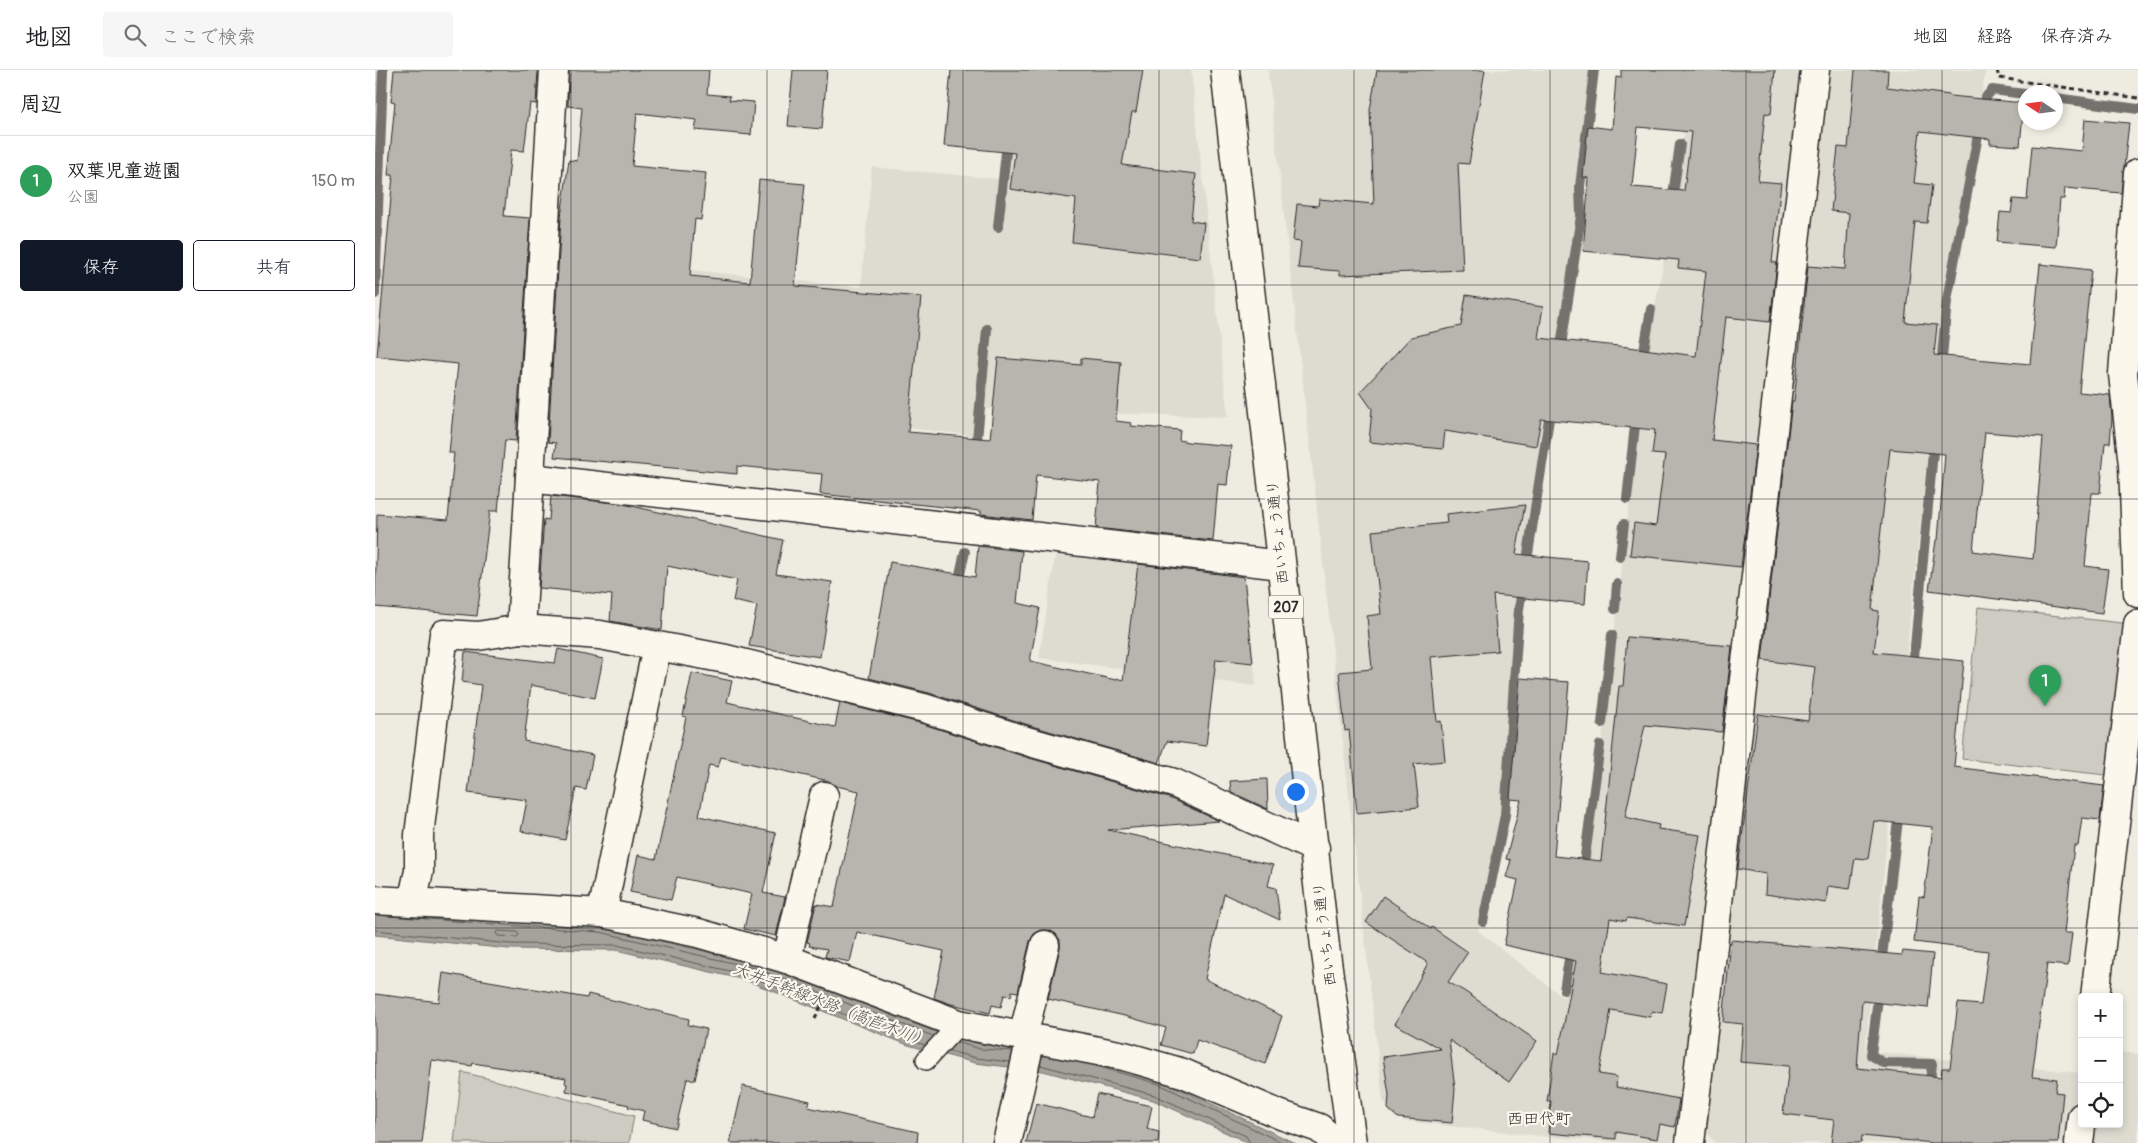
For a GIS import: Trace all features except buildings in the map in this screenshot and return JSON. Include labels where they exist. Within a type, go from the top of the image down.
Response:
[{"type":"main road","points":[[521,629],[554,70]]},
{"type":"main road","name":"西いちょう通り","points":[[1225,70],[1325,946],[1352,1143]]},
{"type":"main road","points":[[1690,1143],[1815,70]]},
{"type":"main road","points":[[2138,173],[2123,374],[2133,465],[2138,593]]},
{"type":"main road","points":[[530,478],[1281,565]]},
{"type":"main road","points":[[2095,993],[2138,624]]},
{"type":"main road","points":[[412,902],[419,870],[419,835],[444,634],[478,636],[521,629],[600,635],[726,659],[924,708],[1030,742],[1174,783],[1315,848]]},
{"type":"main road","points":[[602,913],[657,646]]},
{"type":"main road","points":[[787,960],[824,796]]},
{"type":"main road","points":[[375,900],[602,913],[698,933],[787,960],[959,1024],[1124,1056],[1183,1074],[1281,1116],[1319,1128],[1337,1143]]},
{"type":"main road","points":[[1007,1143],[1022,1076],[1027,1037],[1045,945]]},
{"type":"main road","points":[[2079,1143],[2081,1128]]},
{"type":"lane","points":[[926,1060],[959,1024]]},
{"type":"path","points":[[1997,70],[1999,78],[2138,98]]},
{"type":"shaded area","points":[[375,70],[379,70],[375,206]]},
{"type":"shaded area","points":[[1012,70],[1191,70],[1228,417],[982,409],[978,436],[616,395],[628,264],[861,287],[872,167],[999,179]]},
{"type":"shaded area","points":[[1268,70],[1590,70],[1577,189],[1578,218],[1516,609],[1503,814],[1478,931],[1564,998],[1593,819],[1647,347],[1673,214],[1693,70],[1803,70],[1682,1131],[1670,1143],[1630,1143],[1540,1136],[1404,1121],[1383,1101]]},
{"type":"shaded area","points":[[1826,70],[1986,70],[1944,295],[1865,1051],[2078,1073],[2078,1128],[2123,1128],[2123,1052],[2138,1054],[2138,1143],[1715,1143],[1704,1130]]},
{"type":"shaded area","points":[[1059,533],[1243,553],[1256,686],[1039,658]]},
{"type":"shaded area","points":[[1978,607],[2131,624],[2115,776],[1962,759]]},
{"type":"shaded area","points":[[462,1072],[634,1116],[629,1143],[454,1143]]},
{"type":"water","name":"大井手幹線水路（萵苣木川）","points":[[375,910],[601,927],[756,963],[930,1030],[980,1044],[1058,1050],[1161,1080],[1295,1143],[1249,1143],[1153,1100],[1043,1071],[975,1063],[908,1045],[745,980],[616,950],[509,949],[375,935]]},
{"type":"waterway","points":[[375,294],[383,70]]},
{"type":"waterway","points":[[1560,352],[1581,216],[1580,187],[1594,70]]},
{"type":"waterway","points":[[1941,369],[1947,300],[1985,98],[1992,90],[2018,93]]},
{"type":"waterway","points":[[2063,99],[2138,109]]},
{"type":"waterway","points":[[1672,202],[1680,144]]},
{"type":"waterway","points":[[998,227],[1006,152]]},
{"type":"waterway","points":[[1642,362],[1651,309]]},
{"type":"waterway","points":[[976,451],[987,329]]},
{"type":"waterway","points":[[1526,567],[1551,406]]},
{"type":"waterway","points":[[1627,499],[1636,416]]},
{"type":"waterway","points":[[1913,668],[1934,441]]},
{"type":"waterway","points":[[1620,557],[1624,524]]},
{"type":"waterway","points":[[957,587],[965,552]]},
{"type":"waterway","points":[[1483,922],[1505,815],[1519,609],[1523,584]]},
{"type":"waterway","points":[[1615,609],[1617,584]]},
{"type":"waterway","points":[[1602,723],[1612,635]]},
{"type":"waterway","points":[[1583,871],[1600,745]]},
{"type":"waterway","points":[[1881,966],[1899,811]]},
{"type":"waterway","points":[[1564,990],[1571,947]]},
{"type":"waterway","points":[[1879,990],[1871,1055],[1884,1063],[1932,1064],[1929,1089]]},
{"type":"place","name":"双葉児童遊園","points":[[2045,706]]},
{"type":"district","name":"西田代町","points":[[1539,1119]]}]
